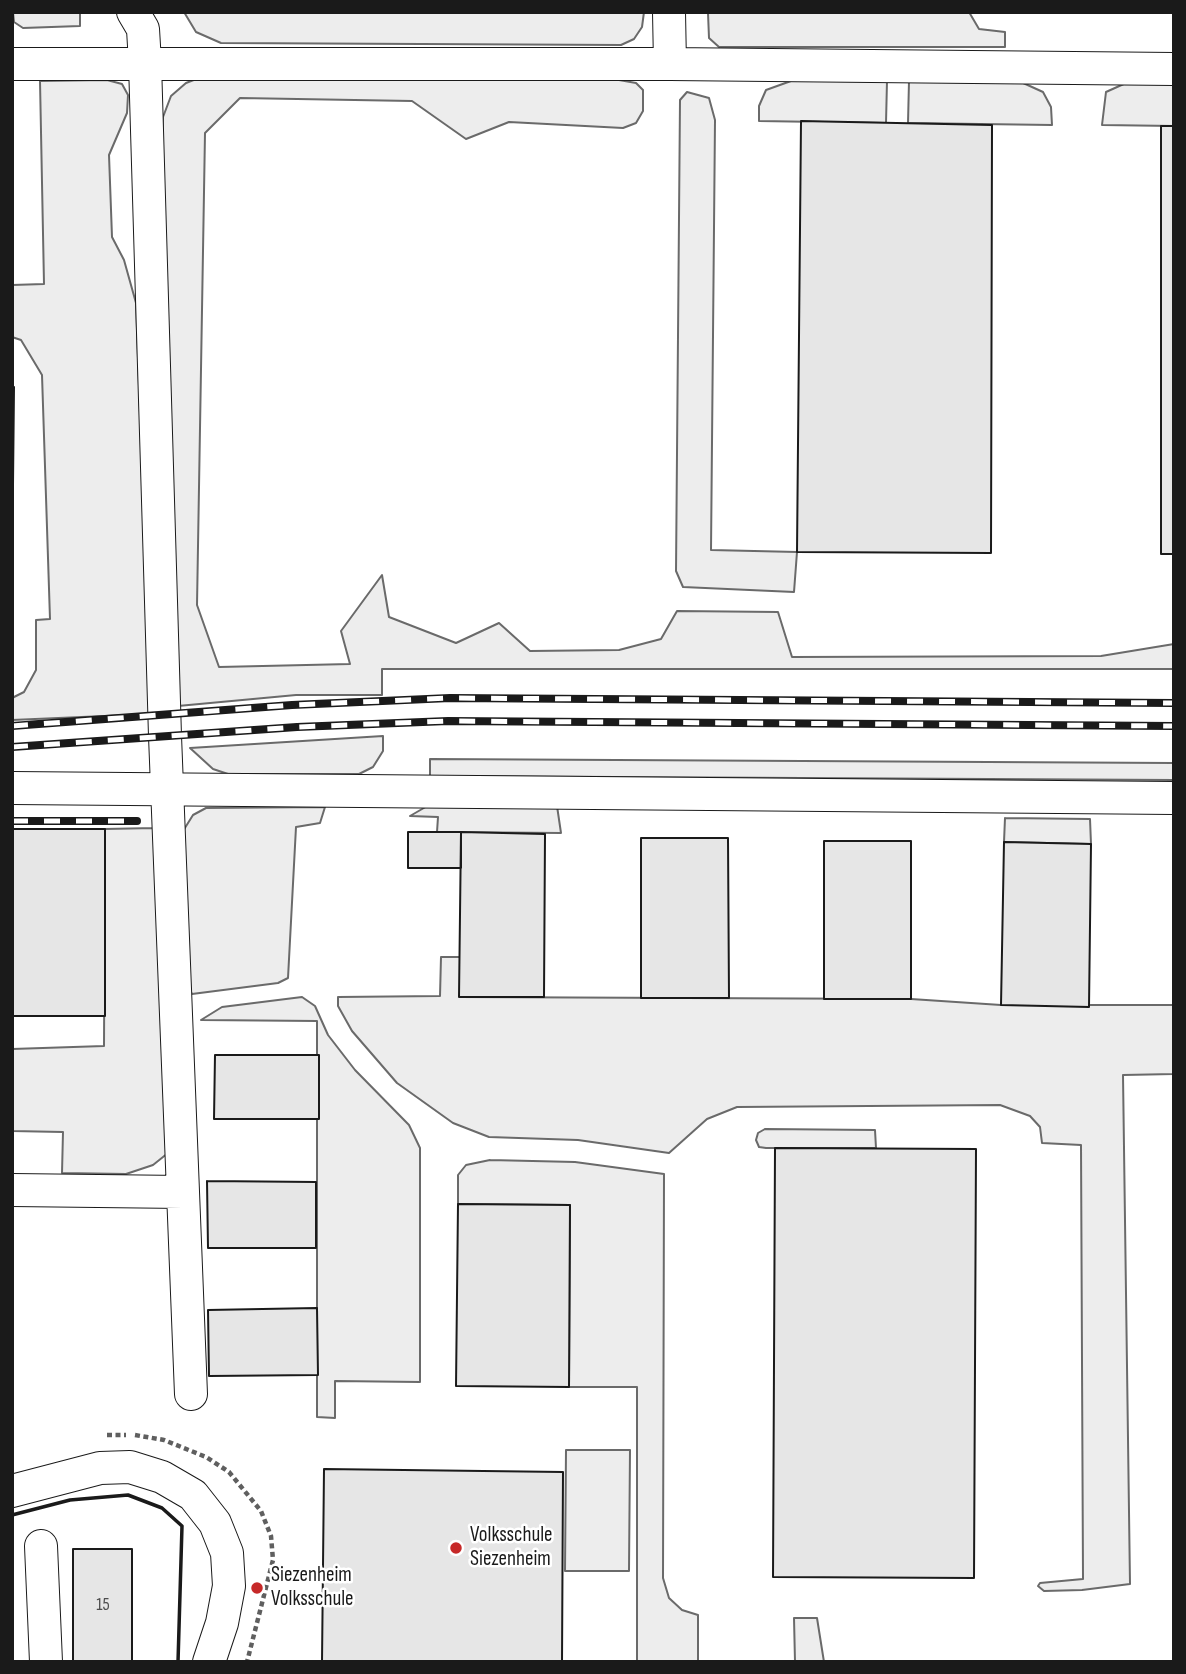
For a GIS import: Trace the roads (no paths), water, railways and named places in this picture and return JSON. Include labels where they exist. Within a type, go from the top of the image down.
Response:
[{"type":"street","points":[[669,12],[670,64]]},
{"type":"street","points":[[144,18],[168,791],[191,1394]]},
{"type":"street","points":[[12,64],[670,64],[1174,69]]},
{"type":"street","points":[[12,788],[1174,798]]},
{"type":"street","points":[[12,1190],[183,1192]]},
{"type":"street","points":[[12,1491],[100,1468],[130,1467],[162,1477],[193,1495],[215,1523],[227,1552],[229,1586],[222,1623],[209,1662]]},
{"type":"street","points":[[41,1546],[46,1662]]},
{"type":"railway","points":[[12,726],[292,705],[450,698],[1174,703]]},
{"type":"railway","points":[[12,747],[297,727],[448,721],[1174,726]]},
{"type":"railway","points":[[12,821],[137,821]]},
{"type":"place","name":"Volksschule Siezenheim","points":[[456,1548]]},
{"type":"place","name":"Siezenheim Volksschule","points":[[257,1588]]}]
